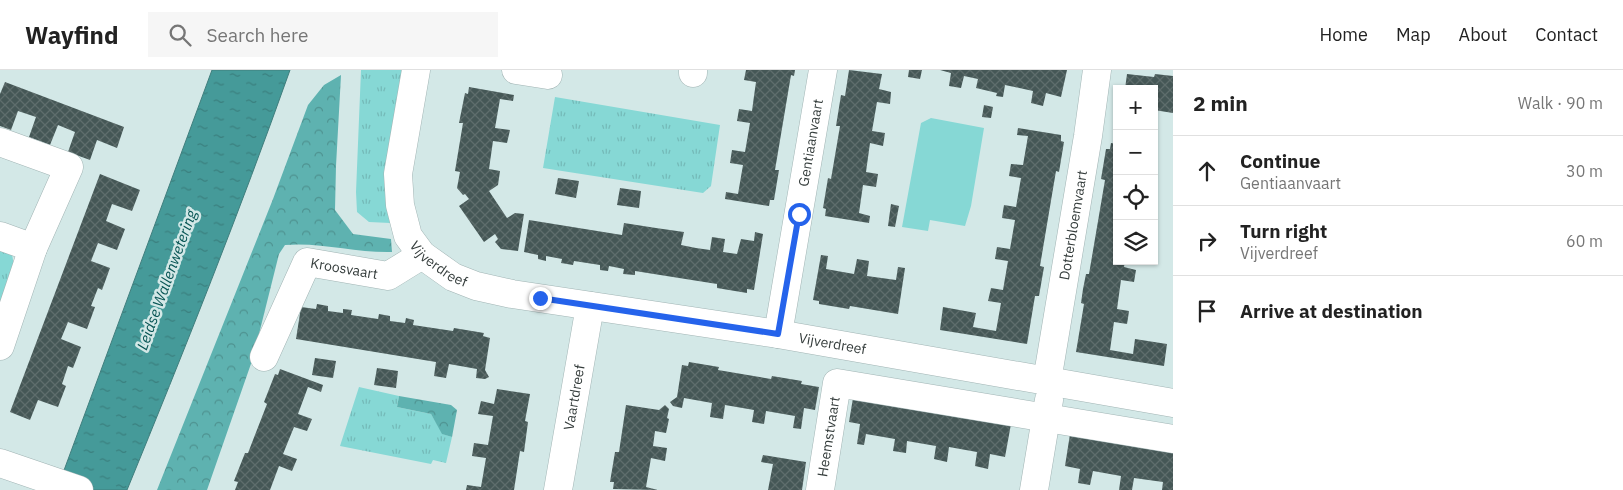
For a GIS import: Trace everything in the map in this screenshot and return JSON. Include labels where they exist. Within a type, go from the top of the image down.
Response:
[{"type":"street","name":"Vijverdreef","points":[[416,70],[398,174],[400,205],[408,236],[422,255],[453,277],[476,286],[590,306],[778,334],[1173,404]]},
{"type":"street","points":[[516,70],[548,75]]},
{"type":"street","name":"Gentiaanvaart","points":[[778,334],[823,70]]},
{"type":"street","name":"Dotterbloemvaart","points":[[1034,490],[1097,70]]},
{"type":"street","points":[[0,142],[69,167],[33,248],[0,346]]},
{"type":"street","points":[[0,236],[33,248]]},
{"type":"street","name":"Kroosvaart","points":[[264,357],[307,262],[388,276],[422,255]]},
{"type":"street","name":"Vaartdreef","points":[[558,490],[590,306]]},
{"type":"street","name":"Heemstvaart","points":[[820,490],[837,383],[1046,417]]},
{"type":"street","points":[[1046,417],[1173,439]]},
{"type":"street","points":[[0,463],[79,490]]},
{"type":"green space","points":[[361,70],[406,70],[389,170],[390,223],[369,222],[357,212],[356,192]]},
{"type":"green space","points":[[341,75],[335,210],[353,234],[391,239],[392,252],[298,244],[285,245],[279,254],[253,358],[207,490],[157,490],[273,199],[308,105],[324,85]]},
{"type":"green space","points":[[555,97],[720,125],[711,186],[703,193],[543,168]]},
{"type":"green space","points":[[931,118],[984,128],[971,206],[965,226],[930,220],[928,231],[902,227],[921,123]]},
{"type":"green space","points":[[0,245],[12,254],[14,266],[0,307]]},
{"type":"green space","points":[[359,387],[399,396],[397,407],[431,414],[443,434],[452,437],[446,463],[433,460],[431,464],[340,446]]},
{"type":"green space","points":[[399,396],[451,405],[457,410],[452,437],[442,434],[431,414],[397,407]]},
{"type":"water","name":"Leidse Wallenwetering","points":[[212,70],[290,70],[211,281],[127,490],[55,490],[63,473]]},
{"type":"building","points":[[746,70],[795,70],[794,76],[791,75],[775,170],[779,170],[774,200],[770,200],[769,206],[725,199],[726,192],[738,194],[743,165],[730,163],[732,150],[745,152],[750,123],[737,121],[739,109],[752,111],[756,82],[744,80]]},
{"type":"building","points":[[849,70],[882,74],[879,89],[891,92],[890,104],[877,102],[872,131],[885,133],[883,146],[870,143],[866,172],[878,174],[876,187],[863,185],[859,213],[870,216],[869,223],[825,216],[826,209],[823,208],[828,178],[831,179],[840,126],[836,126],[841,95],[845,96]]},
{"type":"building","points":[[909,70],[922,70],[920,79],[908,77]]},
{"type":"building","points":[[940,70],[1067,70],[1061,97],[1046,93],[1043,106],[1031,103],[1033,91],[1005,85],[1003,97],[996,96],[997,93],[976,88],[978,79],[964,76],[961,88],[949,86],[951,73]]},
{"type":"building","points":[[1127,74],[1154,77],[1155,74],[1173,76],[1173,113],[1158,111],[1158,85],[1126,85]]},
{"type":"building","points":[[5,82],[124,127],[117,148],[97,140],[90,160],[68,152],[75,132],[58,125],[50,145],[29,137],[36,117],[18,111],[11,130],[0,126],[0,94]]},
{"type":"building","points":[[469,87],[514,95],[513,101],[500,99],[495,128],[510,130],[507,143],[493,141],[489,169],[500,171],[498,185],[489,191],[507,218],[515,213],[524,214],[518,251],[501,249],[495,242],[498,239],[495,234],[484,242],[459,206],[469,199],[457,188],[460,172],[455,171],[463,123],[459,123],[465,93],[468,94]]},
{"type":"building","points":[[984,105],[993,107],[991,118],[982,117]]},
{"type":"building","points":[[1018,128],[1061,135],[1061,141],[1064,142],[1059,172],[1056,171],[1040,266],[1044,267],[1039,296],[1035,296],[1027,344],[940,330],[943,307],[976,313],[973,327],[996,331],[1001,303],[988,301],[991,288],[1003,290],[1008,261],[995,259],[997,247],[1010,249],[1015,220],[1002,218],[1003,211],[1004,205],[1016,207],[1021,178],[1009,176],[1011,164],[1023,165],[1028,136],[1017,135]]},
{"type":"building","points":[[1111,143],[1113,143],[1113,265],[1124,265],[1124,267],[1136,270],[1134,282],[1121,280],[1117,309],[1129,311],[1128,318],[1127,324],[1114,322],[1110,350],[1133,354],[1135,339],[1167,344],[1164,366],[1076,352],[1084,304],[1081,303],[1083,289],[1086,274],[1089,274],[1105,180],[1101,179],[1106,149],[1110,149]]},
{"type":"building","points":[[100,174],[140,190],[132,211],[112,204],[106,221],[125,229],[117,250],[98,243],[91,261],[110,268],[102,290],[98,288],[91,306],[95,307],[87,329],[68,322],[61,339],[81,347],[73,368],[68,366],[62,384],[66,386],[58,407],[38,400],[30,420],[10,412]]},
{"type":"building","points":[[558,178],[579,181],[576,198],[555,194]]},
{"type":"building","points":[[620,188],[641,191],[639,208],[617,205]]},
{"type":"building","points":[[891,204],[899,206],[895,227],[888,226]]},
{"type":"building","points":[[529,220],[622,235],[624,223],[684,232],[681,245],[710,250],[712,237],[725,239],[723,252],[737,254],[741,239],[754,241],[755,232],[763,234],[754,290],[747,289],[747,293],[717,288],[717,284],[635,271],[635,275],[623,274],[624,269],[609,266],[608,271],[600,270],[600,265],[574,261],[573,265],[561,263],[562,259],[546,256],[546,261],[538,259],[538,255],[524,252]]},
{"type":"building","points":[[821,255],[828,256],[826,269],[854,274],[857,259],[869,261],[867,276],[896,280],[898,267],[905,268],[898,314],[850,306],[849,309],[819,304],[819,301],[813,300]]},
{"type":"building","points":[[317,304],[328,306],[328,311],[343,313],[343,309],[352,310],[351,315],[378,319],[379,314],[390,316],[390,321],[405,323],[406,318],[414,320],[413,325],[453,331],[454,328],[484,333],[483,336],[490,338],[485,370],[489,377],[485,379],[476,378],[477,369],[449,364],[446,378],[434,376],[436,362],[296,339],[301,307],[316,309]]},
{"type":"building","points":[[315,358],[336,361],[333,378],[312,375]]},
{"type":"building","points":[[689,362],[719,367],[718,370],[765,378],[771,379],[772,376],[802,381],[801,384],[819,387],[815,410],[804,408],[801,429],[793,428],[795,416],[766,411],[764,424],[752,422],[754,410],[725,405],[723,419],[710,417],[712,403],[684,398],[682,408],[673,406],[670,402],[677,397],[682,365],[688,366]]},
{"type":"building","points":[[377,368],[398,371],[396,388],[374,385]]},
{"type":"building","points":[[280,369],[323,385],[321,392],[308,387],[298,414],[312,419],[307,431],[294,427],[283,454],[297,459],[292,471],[279,466],[270,490],[235,490],[238,482],[234,481],[245,453],[248,453],[267,404],[264,402],[275,374],[278,375]]},
{"type":"building","points":[[497,389],[530,394],[525,421],[528,422],[524,452],[520,451],[514,490],[466,490],[467,485],[481,487],[486,458],[472,456],[474,443],[488,445],[493,416],[478,414],[481,401],[494,404]]},
{"type":"building","points":[[853,398],[1011,424],[1005,457],[990,454],[988,469],[975,466],[977,452],[949,447],[947,462],[934,459],[936,446],[907,441],[906,453],[893,451],[895,439],[866,434],[864,445],[857,444],[860,424],[849,422]]},
{"type":"building","points":[[626,405],[659,410],[665,405],[669,409],[666,433],[655,431],[653,446],[667,448],[665,461],[651,458],[646,487],[658,490],[613,489],[614,482],[610,482],[615,452],[619,452]]},
{"type":"building","points":[[1070,434],[1173,451],[1173,490],[1162,490],[1163,482],[1134,478],[1132,490],[1119,490],[1121,476],[1093,471],[1090,485],[1078,483],[1080,469],[1065,466]]},
{"type":"building","points":[[763,455],[806,462],[802,490],[768,490],[773,464],[761,462]]},
{"type":"route","points":[[540,298],[778,334],[799,214]]}]
